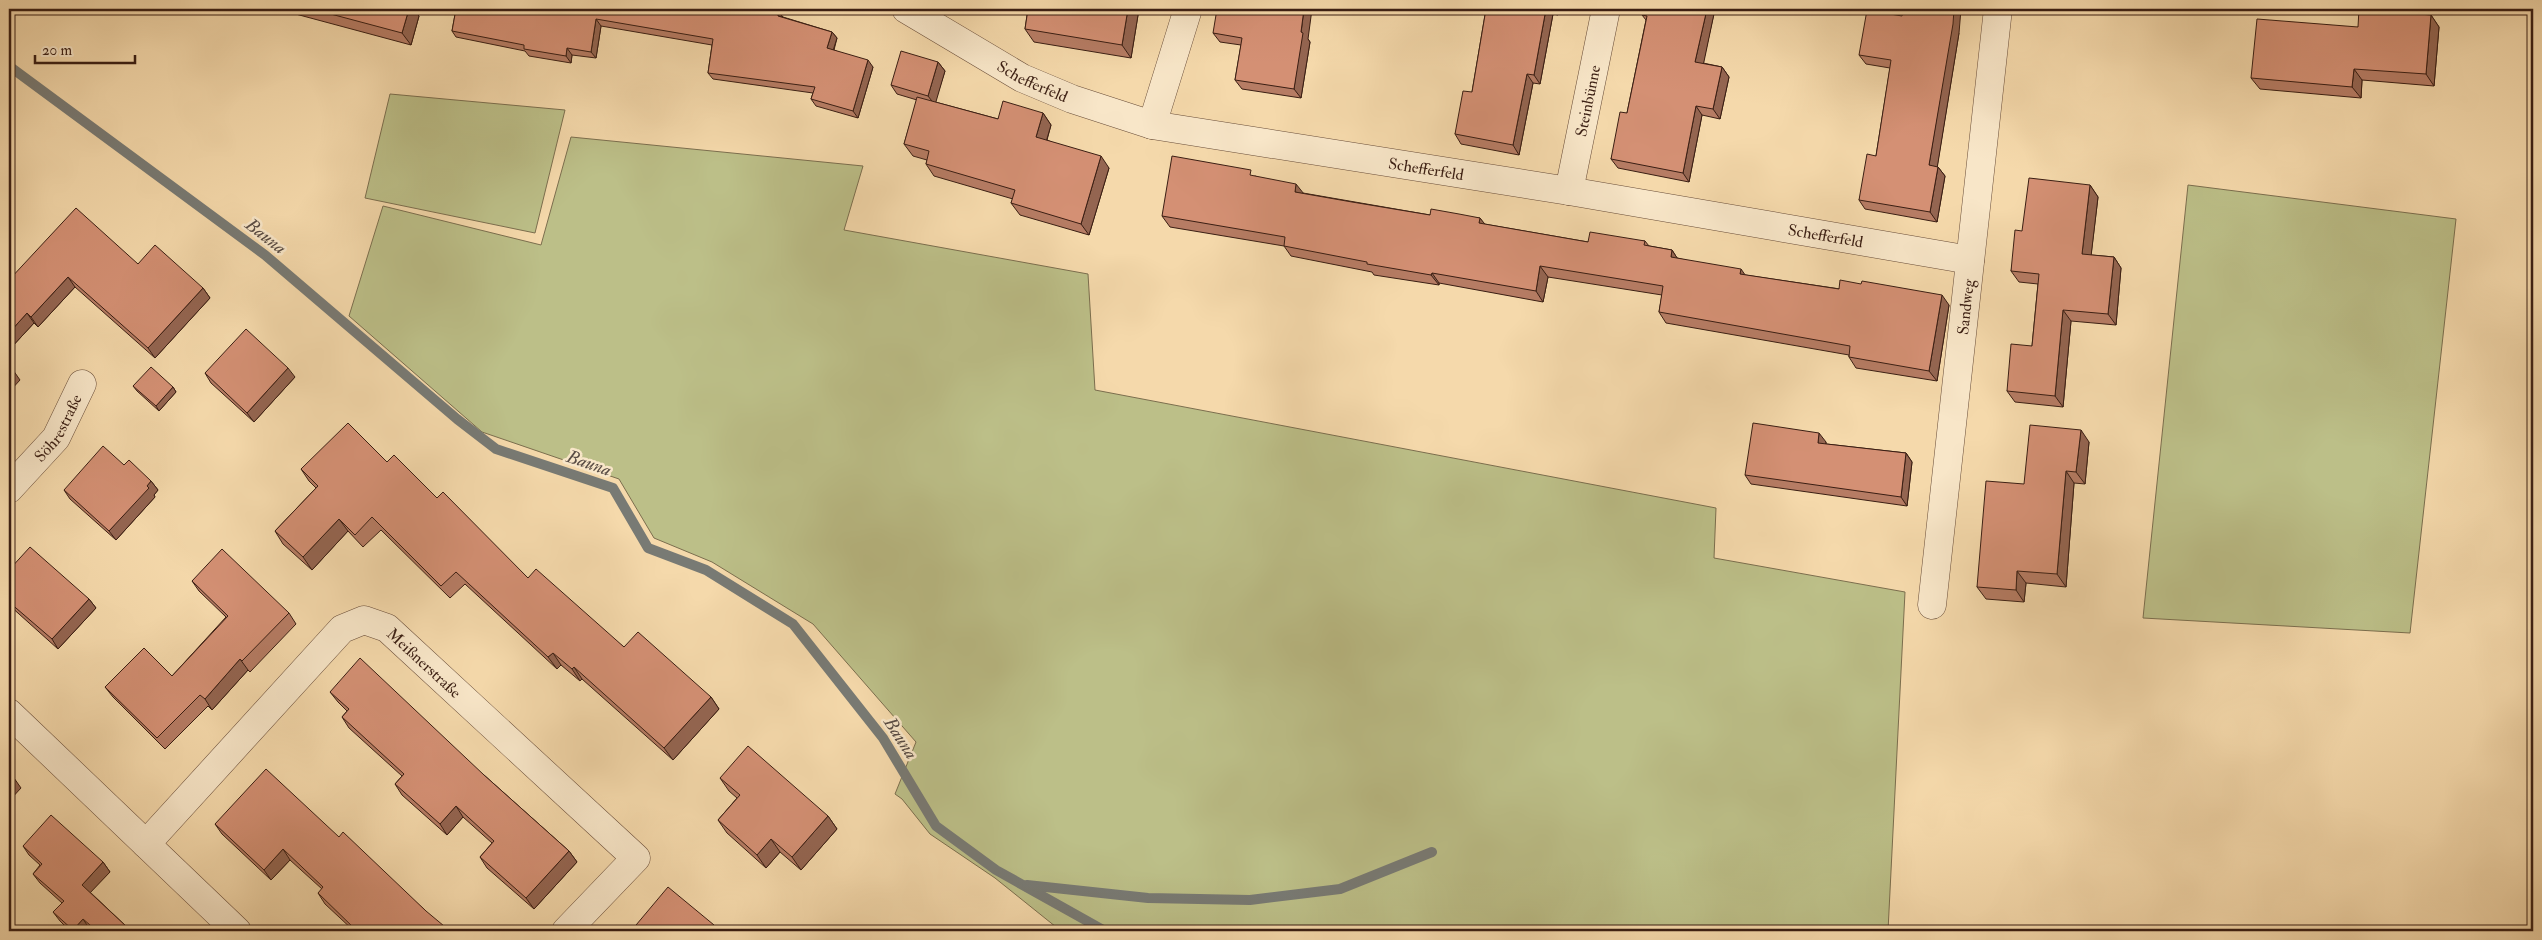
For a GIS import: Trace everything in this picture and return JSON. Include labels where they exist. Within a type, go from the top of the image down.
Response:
[{"type":"street","name":"Schefferfeld","points":[[906,9],[1022,78],[1072,99],[1152,125],[1569,191],[1970,260]]},
{"type":"street","points":[[1152,125],[1188,9]]},
{"type":"street","name":"Steinbünne","points":[[1569,191],[1606,9]]},
{"type":"street","name":"Sandweg","points":[[1932,605],[1998,9]]},
{"type":"street","name":"Söhrestraße","points":[[9,489],[56,438],[82,384]]},
{"type":"street","name":"Meißnerstraße","points":[[146,844],[342,629],[364,620],[387,628],[636,858],[566,931]]},
{"type":"street","points":[[9,713],[237,931]]},
{"type":"green space","points":[[390,94],[565,110],[535,233],[365,198]]},
{"type":"green space","points":[[571,137],[863,166],[844,230],[1088,274],[1095,390],[1716,508],[1714,558],[1905,592],[1888,931],[1061,931],[995,878],[930,834],[902,799],[895,794],[916,742],[813,624],[712,562],[654,538],[619,479],[482,432],[349,316],[383,206],[541,245]]},
{"type":"green space","points":[[2188,185],[2456,219],[2410,633],[2143,618]]},
{"type":"building","points":[[312,9],[409,9],[402,33]]},
{"type":"building","points":[[456,9],[764,9],[778,11],[778,16],[832,32],[827,48],[868,60],[853,111],[811,99],[815,87],[708,73],[713,39],[596,19],[591,52],[567,48],[566,56],[524,49],[524,45],[452,31]]},
{"type":"building","points":[[1028,9],[1128,9],[1122,45],[1025,29]]},
{"type":"building","points":[[1217,9],[1304,9],[1301,32],[1303,33],[1294,89],[1235,80],[1242,38],[1213,33]]},
{"type":"building","points":[[1486,9],[1546,9],[1534,75],[1527,74],[1513,145],[1455,134],[1463,91],[1472,92]]},
{"type":"building","points":[[1644,9],[1707,9],[1695,62],[1722,67],[1713,109],[1696,106],[1683,173],[1611,159],[1620,112],[1627,113],[1647,16],[1642,15]]},
{"type":"building","points":[[1903,9],[1954,9],[1929,165],[1938,167],[1930,212],[1859,200],[1867,154],[1876,156],[1891,60],[1859,55],[1867,10],[1902,16]]},
{"type":"building","points":[[2359,9],[2431,15],[2426,74],[2354,69],[2352,87],[2251,78],[2257,19],[2358,27]]},
{"type":"building","points":[[901,51],[938,62],[928,96],[891,85]]},
{"type":"building","points":[[917,97],[998,119],[1003,101],[1043,113],[1036,137],[1101,156],[1081,224],[1011,203],[1015,190],[926,164],[929,151],[904,144]]},
{"type":"building","points":[[1172,156],[1251,170],[1250,175],[1296,184],[1295,192],[1430,215],[1431,209],[1480,218],[1479,223],[1588,242],[1590,232],[1645,241],[1644,245],[1672,250],[1671,257],[1741,269],[1740,274],[1839,289],[1840,280],[1861,284],[1862,281],[1942,295],[1929,371],[1849,357],[1850,346],[1659,312],[1663,286],[1540,266],[1536,291],[1367,264],[1367,262],[1284,246],[1285,237],[1162,216]]},
{"type":"building","points":[[2029,178],[2090,185],[2082,254],[2114,257],[2108,314],[2063,310],[2055,396],[2007,391],[2011,344],[2032,346],[2039,274],[2011,271],[2015,230],[2022,231]]},
{"type":"building","points":[[76,208],[138,264],[155,245],[203,288],[148,348],[68,277],[31,317],[27,313],[9,333],[9,280]]},
{"type":"building","points":[[246,329],[288,368],[247,413],[205,373]]},
{"type":"building","points":[[9,366],[13,370],[9,374]]},
{"type":"building","points":[[151,367],[173,387],[156,406],[133,386]]},
{"type":"building","points":[[348,423],[387,462],[394,455],[437,498],[443,492],[528,578],[536,569],[624,647],[638,632],[711,697],[664,748],[574,667],[572,669],[553,653],[548,657],[456,572],[441,586],[372,517],[355,535],[339,519],[303,557],[275,531],[318,486],[301,469]]},
{"type":"building","points":[[1753,423],[1819,433],[1818,443],[1906,453],[1901,497],[1745,475]]},
{"type":"building","points":[[2030,425],[2081,430],[2076,472],[2066,471],[2057,574],[2017,571],[2016,590],[1977,587],[1986,481],[2024,484]]},
{"type":"building","points":[[103,446],[124,465],[129,460],[151,481],[147,486],[149,488],[109,531],[64,490]]},
{"type":"building","points":[[30,547],[89,599],[52,639],[9,602],[9,570]]},
{"type":"building","points":[[222,549],[289,613],[242,661],[240,659],[205,699],[200,695],[157,738],[105,687],[144,648],[172,676],[228,616],[192,581]]},
{"type":"building","points":[[360,658],[484,775],[569,851],[526,898],[480,857],[494,841],[456,806],[440,824],[395,784],[404,774],[342,717],[349,709],[330,692]]},
{"type":"building","points":[[748,746],[828,816],[792,857],[771,839],[757,855],[718,820],[740,795],[720,778]]},
{"type":"building","points":[[266,769],[339,837],[343,832],[426,911],[450,931],[354,931],[356,930],[318,893],[323,887],[283,849],[264,870],[215,824]]},
{"type":"building","points":[[9,773],[14,778],[9,785]]},
{"type":"building","points":[[51,815],[103,862],[82,885],[128,928],[125,931],[97,931],[83,919],[73,930],[53,912],[64,901],[33,874],[42,864],[23,846]]},
{"type":"building","points":[[668,887],[714,925],[708,931],[631,931]]},
{"type":"waterway","name":"Bauna","points":[[9,66],[265,255],[457,419],[496,449],[613,488],[648,548],[706,570],[793,624],[883,738],[936,826],[996,870],[1105,931]]},
{"type":"waterway","points":[[1027,885],[1148,898],[1250,900],[1340,889],[1432,852]]}]
